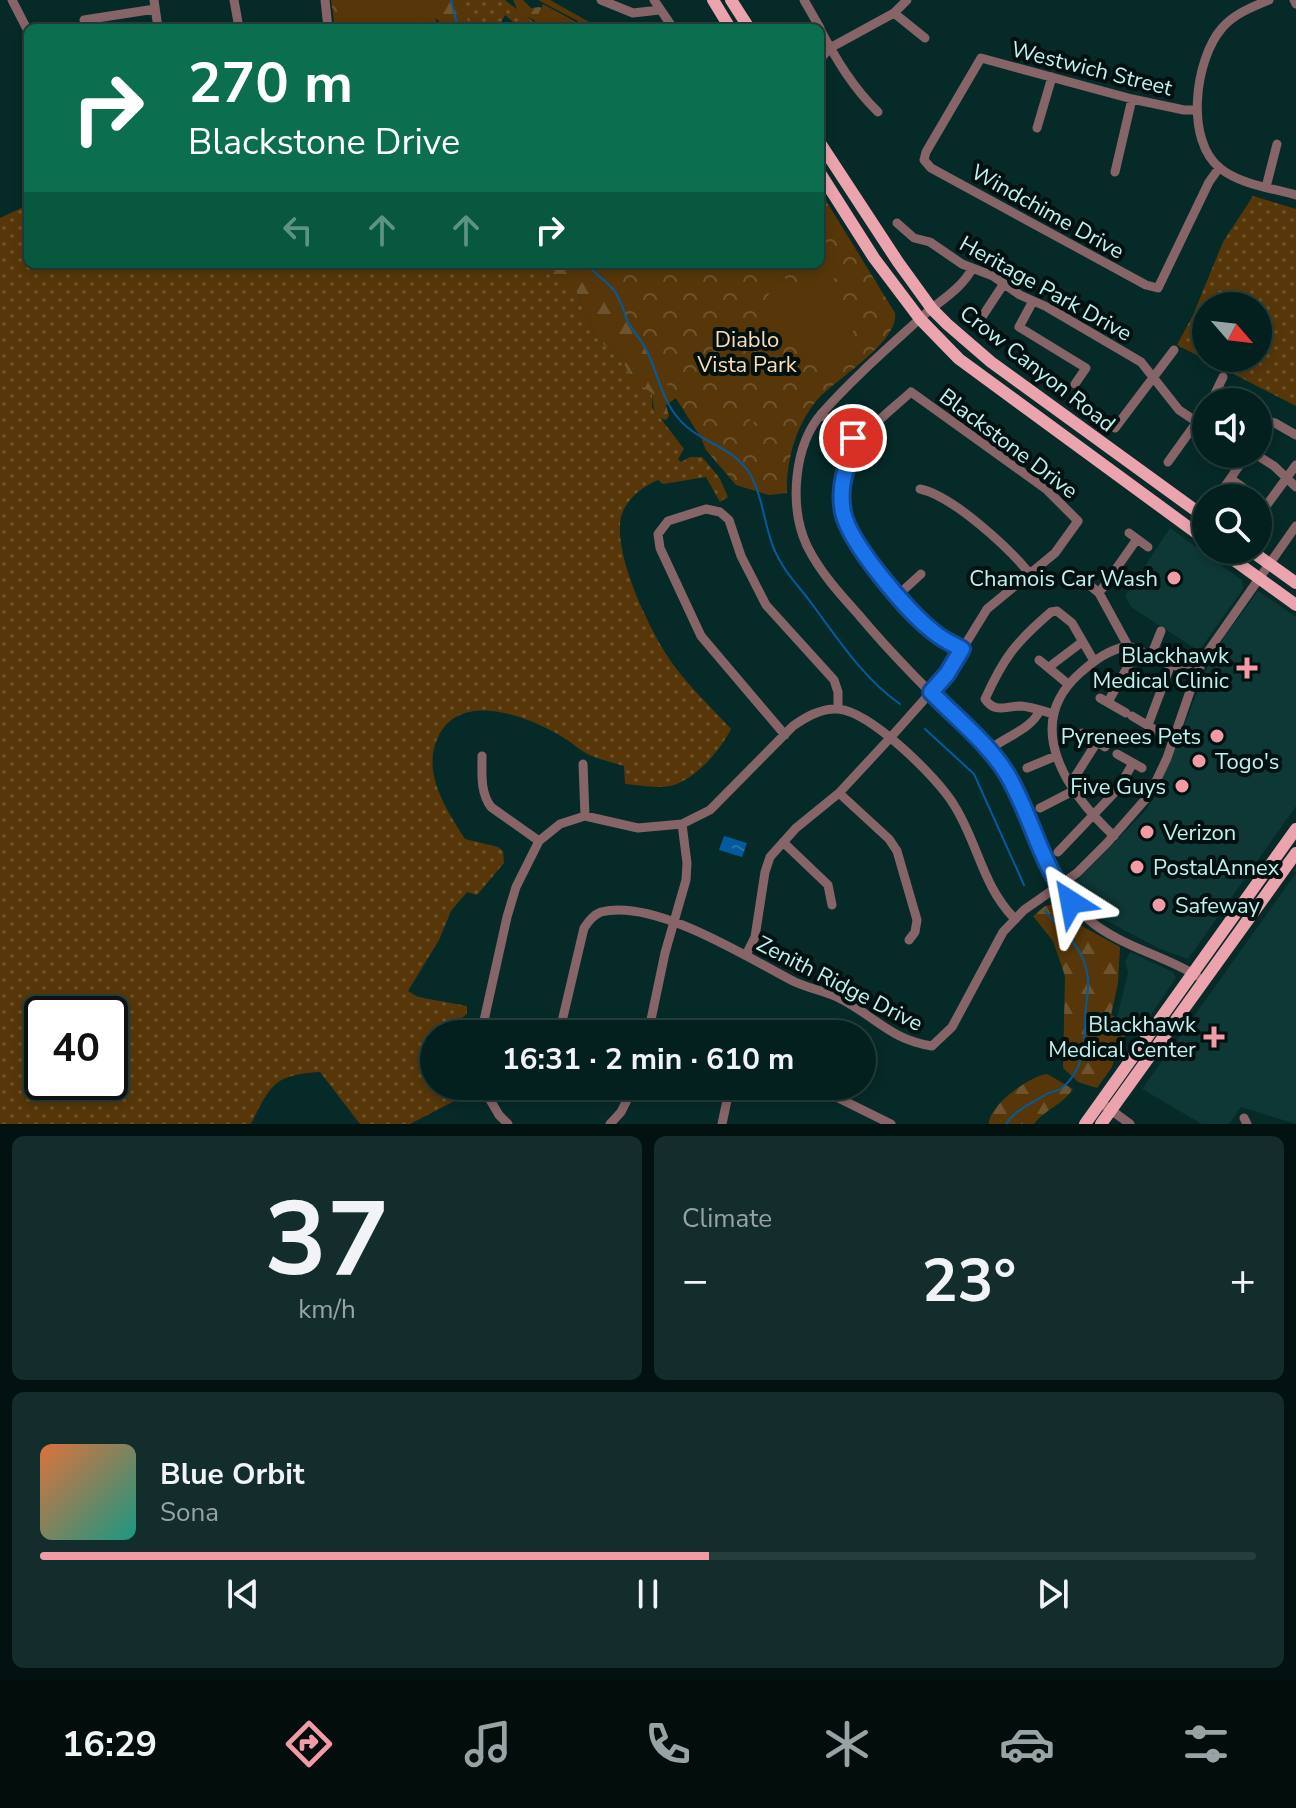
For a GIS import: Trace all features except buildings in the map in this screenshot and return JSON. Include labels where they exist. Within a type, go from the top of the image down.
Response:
[{"type":"main road","points":[[713,0],[728,24]]},
{"type":"main road","points":[[731,0],[746,24]]},
{"type":"main road","name":"Crow Canyon Road","points":[[824,149],[932,309],[991,362],[1192,508]]},
{"type":"main road","name":"Crow Canyon Road","points":[[824,179],[874,258],[920,319],[959,359],[1192,530]]},
{"type":"main road","points":[[1240,564],[1296,605]]},
{"type":"main road","points":[[1269,564],[1296,583]]},
{"type":"main road","points":[[1101,1124],[1105,1106],[1296,829]]},
{"type":"main road","points":[[1085,1124],[1105,1106],[1205,981],[1296,853]]},
{"type":"street","points":[[12,0],[24,24]]},
{"type":"street","points":[[234,0],[238,24]]},
{"type":"street","points":[[325,0],[328,24]]},
{"type":"street","points":[[601,0],[642,14],[656,5],[670,24]]},
{"type":"street","points":[[804,0],[818,24]]},
{"type":"street","points":[[878,112],[825,48],[894,13],[907,0]]},
{"type":"street","points":[[1269,0],[1233,17],[1220,29],[1211,44],[1195,110],[1200,135],[1219,168],[1241,180],[1296,195]]},
{"type":"street","points":[[84,20],[154,4],[157,24]]},
{"type":"street","points":[[894,13],[925,38]]},
{"type":"street","name":"Westwich Street","points":[[924,160],[981,58],[1132,99],[1195,110]]},
{"type":"street","points":[[1037,128],[1052,77]]},
{"type":"street","points":[[1115,172],[1132,99]]},
{"type":"street","points":[[1266,187],[1277,144]]},
{"type":"street","name":"Windchime Drive","points":[[924,160],[931,168],[1146,285],[1158,288],[1209,182],[1219,168]]},
{"type":"street","name":"Heritage Park Drive","points":[[897,223],[906,234],[930,242],[972,269],[983,271],[1141,362],[1179,410],[1192,418]]},
{"type":"street","points":[[972,269],[965,282],[920,319],[821,414],[804,447],[796,492],[799,521],[806,543],[831,583],[898,660],[989,750],[1019,796],[1049,872],[1058,886],[1091,922],[1205,981]]},
{"type":"street","points":[[976,326],[1003,285]]},
{"type":"street","points":[[1033,301],[1019,327],[1086,368],[1075,384]]},
{"type":"street","points":[[1115,428],[1174,350]]},
{"type":"street","points":[[1218,388],[1223,377]]},
{"type":"street","name":"Blackstone Drive","points":[[746,955],[755,937],[770,857],[796,828],[839,793],[891,737],[947,674],[987,609],[1055,553],[1078,521],[1046,489],[911,392],[858,442],[845,466],[841,489],[843,514],[853,539],[898,595],[937,635],[962,649]]},
{"type":"street","points":[[821,414],[858,442]]},
{"type":"street","points":[[1272,422],[1296,435]]},
{"type":"street","points":[[1168,462],[1192,436]]},
{"type":"street","points":[[1272,491],[1296,465]]},
{"type":"street","points":[[1272,467],[1296,487]]},
{"type":"street","points":[[1227,484],[1238,468]]},
{"type":"street","points":[[1231,479],[1238,484]]},
{"type":"street","points":[[920,489],[937,494],[1002,542],[1030,574]]},
{"type":"street","points":[[785,735],[701,636],[660,548],[658,534],[668,521],[706,509],[720,512],[729,520],[741,556],[766,605],[834,680],[838,709]]},
{"type":"street","name":"Zenith Ridge Drive","points":[[1272,560],[1296,526]]},
{"type":"street","points":[[1099,593],[1133,536],[1148,547]]},
{"type":"street","name":"Zenith Ridge Drive","points":[[560,1020],[584,928],[592,917],[601,912],[618,910],[675,922],[798,983],[838,997],[904,1040],[932,1046],[952,1027],[1003,932],[1014,918],[1077,873],[1150,794],[1196,674],[1209,650],[1269,564]]},
{"type":"street","points":[[898,595],[921,574]]},
{"type":"street","points":[[1087,583],[1099,593],[1132,648]]},
{"type":"street","points":[[1054,714],[1018,706],[994,709],[987,704],[985,699],[1001,664],[1023,636],[1051,612],[1057,611],[1065,615],[1094,661]]},
{"type":"street","points":[[1151,656],[1161,631]]},
{"type":"street","points":[[1049,667],[1082,642]]},
{"type":"street","points":[[1132,648],[1104,700],[1162,734]]},
{"type":"street","points":[[1114,836],[1078,799],[1056,756],[1052,732],[1054,714],[1068,684],[1094,661],[1116,649],[1132,648],[1196,674]]},
{"type":"street","points":[[1039,660],[1068,684]]},
{"type":"street","points":[[1148,725],[1171,664]]},
{"type":"street","points":[[484,1020],[516,887],[539,841],[560,824],[585,816],[638,828],[682,824],[710,810],[806,717],[827,710],[856,713],[891,737],[945,791],[956,807],[992,891],[1014,918]]},
{"type":"street","points":[[989,750],[1012,733],[1030,725],[1040,710]]},
{"type":"street","points":[[1040,808],[1073,787],[1101,745],[1082,733]]},
{"type":"street","points":[[1058,852],[1138,765],[1117,754]]},
{"type":"street","points":[[482,756],[485,799],[491,807],[539,841]]},
{"type":"street","points":[[1027,768],[1056,756]]},
{"type":"street","points":[[583,764],[585,816]]},
{"type":"street","points":[[839,793],[889,839],[897,851],[917,920],[915,932],[909,940]]},
{"type":"street","points":[[651,1020],[687,871],[682,824]]},
{"type":"street","points":[[783,842],[828,885],[832,905]]},
{"type":"street","points":[[490,1100],[508,1124]]},
{"type":"street","points":[[610,1124],[627,1100]]},
{"type":"street","points":[[722,1124],[727,1100]]},
{"type":"street","points":[[842,1100],[891,1124]]},
{"type":"street","points":[[1105,1106],[1130,1124]]},
{"type":"shaded area","points":[[1170,528],[1192,544],[1192,564],[1220,564],[1242,580],[1243,589],[1199,651],[1131,607],[1125,596]]},
{"type":"shaded area","points":[[1258,591],[1296,617],[1296,806],[1188,959],[1160,949],[1103,919],[1073,891],[1073,885],[1147,809],[1163,778],[1207,668],[1225,636]]},
{"type":"shaded area","points":[[1296,873],[1296,1124],[1241,1107],[1229,1124],[1202,1124],[1142,1089]]},
{"type":"shaded area","points":[[1130,952],[1173,972],[1176,978],[1141,1029],[1117,1017],[1128,973],[1125,962]]},
{"type":"green space","points":[[331,0],[433,0],[436,24],[334,24]]},
{"type":"green space","points":[[336,0],[414,0],[418,16],[417,24],[339,24]]},
{"type":"green space","points":[[424,0],[458,0],[470,24],[440,24],[434,17],[418,24]]},
{"type":"green space","points":[[458,0],[505,0],[535,24],[515,24],[505,15],[500,24],[470,24]]},
{"type":"green space","points":[[513,0],[523,0],[531,8],[540,7],[543,11],[538,24],[519,13]]},
{"type":"green space","points":[[538,0],[550,0],[593,24],[575,24],[578,21]]},
{"type":"green space","points":[[543,4],[580,24],[534,24]]},
{"type":"green space","points":[[1253,196],[1296,209],[1296,406],[1272,394],[1272,388],[1261,388],[1230,372],[1272,372],[1272,292],[1202,292],[1223,242]]},
{"type":"green space","name":"Diablo Vista Park","points":[[824,198],[895,313],[894,324],[877,348],[810,409],[794,443],[788,468],[787,493],[769,495],[736,485],[706,450],[628,322],[612,288],[590,268],[824,268]]},
{"type":"green space","points":[[24,207],[24,268],[542,268],[575,288],[594,335],[624,364],[630,375],[652,393],[652,407],[684,449],[678,459],[681,462],[690,457],[702,457],[719,477],[728,497],[720,502],[706,477],[663,484],[658,480],[635,494],[621,517],[622,551],[643,611],[670,660],[731,729],[701,768],[672,786],[625,784],[624,766],[589,754],[533,722],[497,712],[463,714],[449,722],[438,737],[434,751],[434,777],[444,803],[465,839],[498,847],[503,851],[504,863],[477,895],[467,892],[451,911],[439,940],[408,991],[418,997],[467,1006],[467,1014],[459,1020],[420,1020],[420,1100],[456,1100],[410,1124],[360,1124],[320,1072],[305,1073],[276,1084],[251,1124],[0,1124],[0,218]]},
{"type":"green space","points":[[824,252],[842,273],[817,286],[807,281],[796,268],[824,268]]},
{"type":"green space","points":[[544,268],[616,268],[682,394],[666,405],[669,416],[666,420],[656,413],[652,393],[633,380],[624,364],[594,335],[575,288],[544,272]]},
{"type":"green space","points":[[779,275],[860,318],[834,368],[752,325]]},
{"type":"green space","points":[[1192,317],[1192,353],[1177,345]]},
{"type":"green space","points":[[757,395],[765,418],[751,423],[743,401]]},
{"type":"green space","points":[[771,441],[782,460],[772,468],[760,447]]},
{"type":"green space","points":[[1059,903],[1069,919],[1120,947],[1118,983],[1111,1015],[1141,1029],[1125,1036],[1112,1067],[1097,1088],[1078,1082],[1063,1068],[1065,976],[1053,941],[1033,916],[1045,906]]},
{"type":"green space","points":[[1047,1074],[1073,1089],[1063,1100],[1034,1124],[989,1124],[1003,1100],[1031,1080]]},
{"type":"water","points":[[724,836],[747,843],[742,857],[719,850]]},
{"type":"waterway","points":[[451,0],[457,24]]},
{"type":"waterway","points":[[590,268],[616,293],[628,322],[646,349],[663,393],[675,414],[683,424],[734,456],[750,474],[774,549],[786,571],[863,670],[900,704]]},
{"type":"waterway","points":[[925,729],[974,774],[1024,885]]},
{"type":"waterway","points":[[1006,1124],[1024,1108],[1062,1088],[1077,1070],[1083,1050],[1088,983],[1086,966],[1076,946],[1045,911]]},
{"type":"place","name":"Chamois Car Wash","points":[[1174,578]]},
{"type":"place","name":"Blackhawk Medical Clinic","points":[[1247,668]]},
{"type":"place","name":"Pyrenees Pets","points":[[1217,736]]},
{"type":"place","name":"Togo's","points":[[1199,761]]},
{"type":"place","name":"Five Guys","points":[[1182,786]]},
{"type":"place","name":"Verizon","points":[[1147,832]]},
{"type":"place","name":"PostalAnnex","points":[[1137,867]]},
{"type":"place","name":"Safeway","points":[[1159,905]]},
{"type":"place","name":"Blackhawk Medical Center","points":[[1214,1037]]},
{"type":"route","points":[[853,438],[858,442],[845,466],[841,489],[843,514],[853,539],[920,620],[937,635],[962,649],[947,674],[931,692],[990,750],[1006,772],[1029,818],[1049,872],[1071,902]]}]
